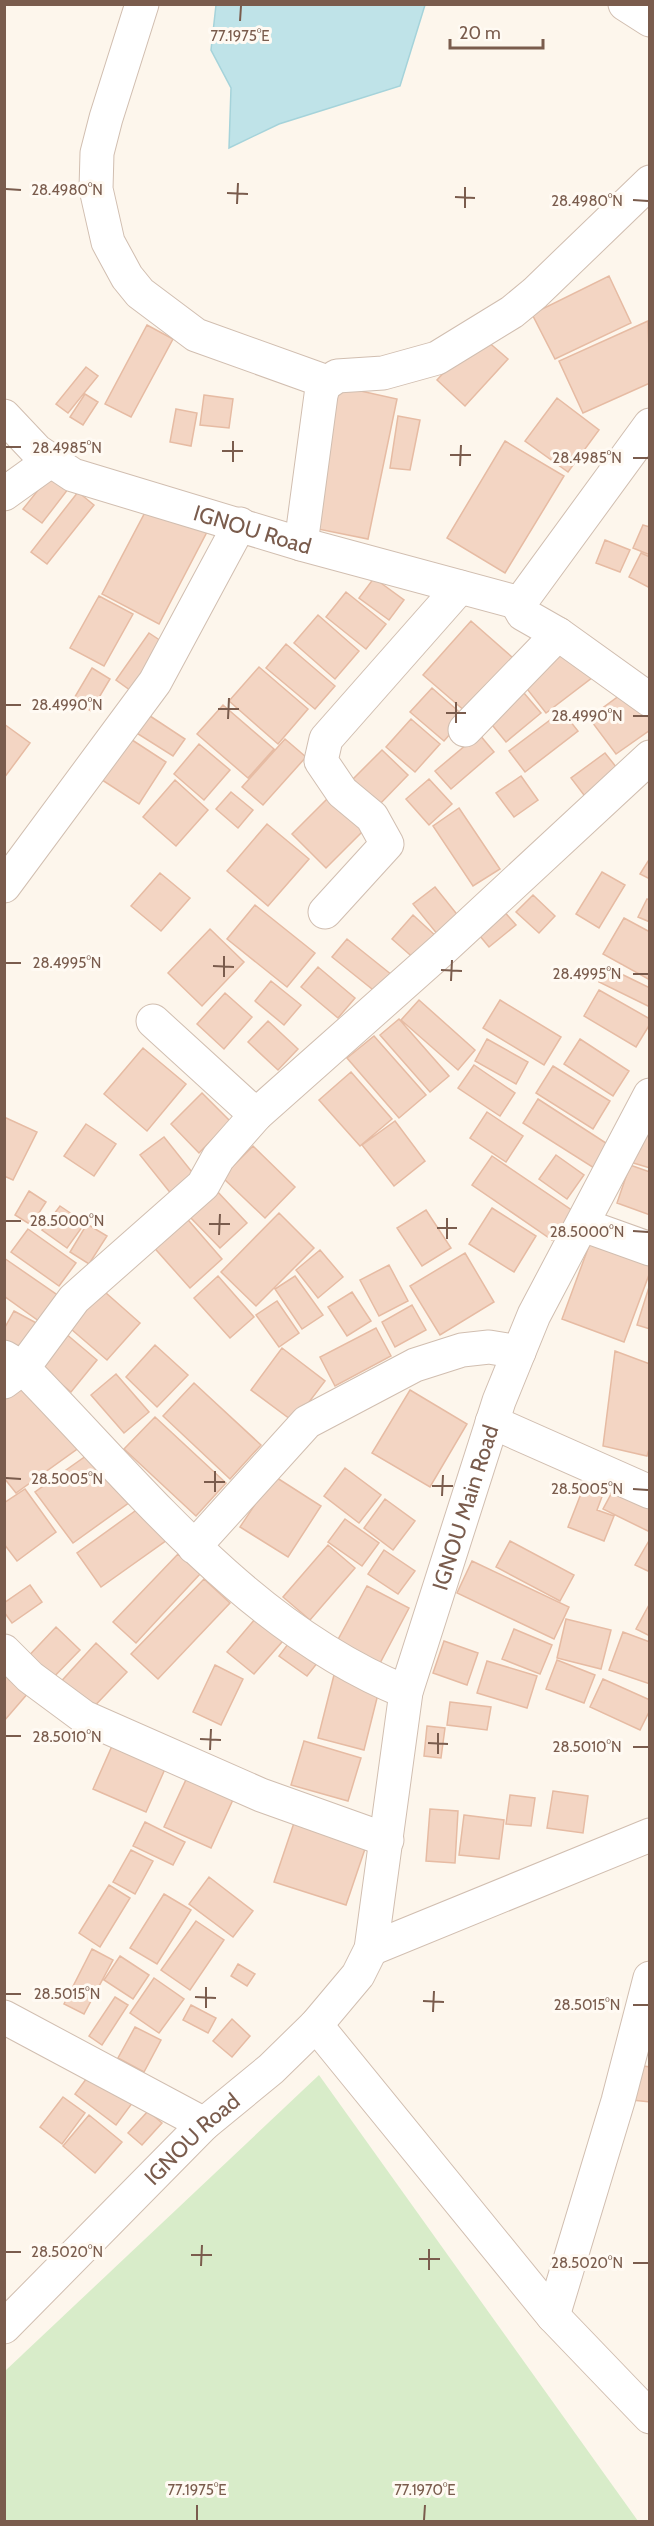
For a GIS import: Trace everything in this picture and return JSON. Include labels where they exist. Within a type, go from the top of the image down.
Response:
[{"type":"street","points":[[142,4],[97,153],[96,189],[108,242],[127,277],[140,293],[196,335],[327,382]]},
{"type":"street","points":[[625,4],[650,20]]},
{"type":"street","points":[[301,544],[321,395],[327,382],[337,376],[383,373],[437,358],[512,312],[535,294],[650,182]]},
{"type":"street","name":"IGNOU Road","points":[[4,416],[21,437],[50,461],[73,475],[301,544],[520,603]]},
{"type":"street","points":[[650,425],[519,607],[523,615],[558,634],[650,700]]},
{"type":"street","points":[[4,494],[50,461]]},
{"type":"street","points":[[4,886],[155,682],[240,524]]},
{"type":"street","points":[[325,912],[387,844],[372,817],[342,792],[321,762],[326,739],[460,587]]},
{"type":"street","points":[[465,730],[558,634]]},
{"type":"street","points":[[406,1692],[370,1677],[337,1659],[242,1590],[11,1369],[74,1299],[203,1185],[218,1158],[256,1115],[444,948],[650,757]]},
{"type":"street","points":[[153,1022],[256,1115]]},
{"type":"street","name":"IGNOU Main Road","points":[[371,1949],[406,1692],[492,1422],[534,1315],[650,1095]]},
{"type":"street","points":[[583,1225],[650,1248]]},
{"type":"street","points":[[194,1546],[307,1422],[415,1365],[452,1353],[489,1347],[519,1352]]},
{"type":"street","points":[[492,1422],[650,1492]]},
{"type":"street","points":[[4,1651],[30,1677],[84,1717],[261,1795],[387,1840]]},
{"type":"street","points":[[371,1949],[650,1835]]},
{"type":"street","name":"IGNOU Road","points":[[4,2326],[204,2124],[271,2069],[316,2025],[358,1975],[371,1949]]},
{"type":"street","points":[[553,2316],[618,2102],[650,1978]]},
{"type":"street","points":[[4,2016],[204,2124]]},
{"type":"street","points":[[316,2025],[553,2316],[650,2417]]},
{"type":"green space","points":[[319,2075],[638,2521],[5,2521],[5,2371]]},
{"type":"water","points":[[216,5],[425,5],[400,86],[279,124],[229,148],[231,88],[211,50]]},
{"type":"building","points":[[609,276],[631,323],[555,359],[532,314]]},
{"type":"building","points":[[648,321],[650,383],[583,413],[559,361]]},
{"type":"building","points":[[147,325],[173,339],[131,417],[105,404]]},
{"type":"building","points":[[479,334],[508,359],[465,406],[437,380]]},
{"type":"building","points":[[86,367],[98,376],[68,413],[56,404]]},
{"type":"building","points":[[338,386],[397,399],[368,539],[313,528]]},
{"type":"building","points":[[85,394],[98,402],[83,425],[70,417]]},
{"type":"building","points":[[204,395],[233,399],[229,428],[200,425]]},
{"type":"building","points":[[557,398],[599,430],[568,472],[525,441]]},
{"type":"building","points":[[176,409],[197,413],[191,446],[170,442]]},
{"type":"building","points":[[398,416],[420,420],[410,470],[390,468]]},
{"type":"building","points":[[505,441],[564,476],[505,573],[447,538]]},
{"type":"building","points":[[54,470],[72,484],[42,523],[23,509]]},
{"type":"building","points":[[78,492],[94,505],[47,564],[31,552]]},
{"type":"building","points":[[151,501],[208,530],[159,624],[102,594]]},
{"type":"building","points":[[643,525],[650,527],[650,555],[633,548]]},
{"type":"building","points":[[605,540],[630,550],[620,572],[596,563]]},
{"type":"building","points":[[641,553],[650,557],[650,588],[629,577]]},
{"type":"building","points":[[374,578],[404,600],[389,620],[359,598]]},
{"type":"building","points":[[346,592],[386,624],[366,649],[326,617]]},
{"type":"building","points":[[99,596],[133,614],[104,666],[70,648]]},
{"type":"building","points":[[318,615],[359,651],[335,679],[294,643]]},
{"type":"building","points":[[471,621],[513,658],[466,712],[423,675]]},
{"type":"building","points":[[149,633],[167,645],[134,693],[116,680]]},
{"type":"building","points":[[286,644],[335,686],[315,709],[266,668]]},
{"type":"building","points":[[567,644],[593,677],[546,713],[520,680]]},
{"type":"building","points":[[259,667],[308,709],[278,744],[229,701]]},
{"type":"building","points":[[92,668],[110,679],[91,711],[73,700]]},
{"type":"building","points":[[518,686],[541,713],[506,742],[484,715]]},
{"type":"building","points":[[432,688],[465,717],[444,741],[410,712]]},
{"type":"building","points":[[627,690],[650,714],[650,730],[616,754],[589,718]]},
{"type":"building","points":[[223,705],[274,749],[248,778],[197,734]]},
{"type":"building","points":[[562,711],[578,731],[525,772],[509,751]]},
{"type":"building","points":[[147,714],[185,739],[173,756],[135,732]]},
{"type":"building","points":[[411,719],[440,744],[415,772],[386,747]]},
{"type":"building","points":[[4,724],[30,743],[4,778]]},
{"type":"building","points":[[479,734],[494,752],[451,789],[435,771]]},
{"type":"building","points":[[126,736],[166,762],[139,804],[99,778]]},
{"type":"building","points":[[285,739],[306,757],[263,805],[242,787]]},
{"type":"building","points":[[199,744],[230,770],[204,800],[174,774]]},
{"type":"building","points":[[382,750],[408,775],[377,807],[350,782]]},
{"type":"building","points":[[605,753],[621,773],[587,799],[571,778]]},
{"type":"building","points":[[521,776],[538,800],[514,817],[496,793]]},
{"type":"building","points":[[429,779],[452,804],[429,825],[406,799]]},
{"type":"building","points":[[175,780],[208,810],[176,846],[143,817]]},
{"type":"building","points":[[231,792],[253,810],[238,828],[216,809]]},
{"type":"building","points":[[331,795],[365,829],[326,868],[292,834]]},
{"type":"building","points":[[459,808],[500,869],[473,886],[433,826]]},
{"type":"building","points":[[267,824],[309,859],[268,906],[227,871]]},
{"type":"building","points":[[650,858],[650,879],[640,874]]},
{"type":"building","points":[[602,872],[625,885],[599,928],[576,914]]},
{"type":"building","points":[[160,873],[190,898],[161,931],[131,906]]},
{"type":"building","points":[[435,887],[460,918],[438,935],[413,904]]},
{"type":"building","points":[[533,895],[555,916],[539,933],[516,912]]},
{"type":"building","points":[[647,899],[650,900],[650,922],[638,917]]},
{"type":"building","points":[[255,905],[315,953],[287,987],[227,939]]},
{"type":"building","points":[[501,908],[516,925],[489,947],[475,930]]},
{"type":"building","points":[[413,915],[438,938],[417,961],[392,939]]},
{"type":"building","points":[[624,918],[650,932],[650,980],[603,954]]},
{"type":"building","points":[[210,929],[244,962],[202,1006],[168,973]]},
{"type":"building","points":[[347,939],[397,979],[382,997],[332,957]]},
{"type":"building","points":[[318,967],[355,998],[338,1018],[301,987]]},
{"type":"building","points":[[607,967],[650,988],[650,1007],[599,982]]},
{"type":"building","points":[[271,981],[301,1005],[284,1025],[255,1001]]},
{"type":"building","points":[[599,990],[650,1019],[650,1024],[636,1047],[584,1016]]},
{"type":"building","points":[[225,993],[252,1017],[224,1049],[197,1024]]},
{"type":"building","points":[[419,1000],[475,1050],[458,1070],[401,1020]]},
{"type":"building","points":[[500,1000],[561,1037],[544,1065],[483,1028]]},
{"type":"building","points":[[399,1019],[449,1076],[430,1092],[380,1035]]},
{"type":"building","points":[[268,1021],[298,1049],[278,1070],[248,1042]]},
{"type":"building","points":[[374,1036],[426,1095],[399,1118],[347,1058]]},
{"type":"building","points":[[487,1039],[528,1062],[516,1084],[475,1061]]},
{"type":"building","points":[[580,1039],[629,1071],[613,1096],[564,1064]]},
{"type":"building","points":[[143,1048],[186,1084],[147,1131],[104,1094]]},
{"type":"building","points":[[474,1065],[515,1093],[500,1116],[458,1088]]},
{"type":"building","points":[[553,1066],[610,1101],[593,1129],[536,1093]]},
{"type":"building","points":[[351,1072],[392,1119],[360,1146],[319,1100]]},
{"type":"building","points":[[202,1093],[230,1121],[199,1153],[171,1124]]},
{"type":"building","points":[[538,1099],[609,1145],[594,1168],[523,1123]]},
{"type":"building","points":[[487,1112],[523,1136],[506,1162],[470,1138]]},
{"type":"building","points":[[4,1117],[37,1132],[13,1180],[4,1176]]},
{"type":"building","points":[[395,1121],[425,1161],[394,1186],[362,1145]]},
{"type":"building","points":[[650,1123],[650,1168],[630,1162]]},
{"type":"building","points":[[86,1124],[116,1144],[94,1176],[64,1156]]},
{"type":"building","points":[[164,1137],[200,1182],[176,1200],[140,1155]]},
{"type":"building","points":[[253,1146],[295,1187],[265,1218],[222,1177]]},
{"type":"building","points":[[556,1155],[584,1175],[567,1199],[539,1179]]},
{"type":"building","points":[[492,1156],[573,1211],[552,1240],[472,1185]]},
{"type":"building","points":[[630,1165],[650,1172],[650,1215],[617,1203]]},
{"type":"building","points":[[215,1189],[247,1223],[220,1248],[188,1215]]},
{"type":"building","points":[[29,1191],[46,1202],[31,1225],[15,1215]]},
{"type":"building","points":[[60,1206],[85,1223],[67,1248],[42,1230]]},
{"type":"building","points":[[492,1208],[536,1236],[514,1272],[469,1244]]},
{"type":"building","points":[[426,1210],[451,1248],[422,1266],[397,1228]]},
{"type":"building","points":[[279,1213],[314,1248],[256,1306],[221,1272]]},
{"type":"building","points":[[183,1214],[222,1259],[190,1288],[150,1243]]},
{"type":"building","points":[[87,1224],[107,1236],[89,1264],[70,1252]]},
{"type":"building","points":[[28,1229],[76,1263],[59,1286],[11,1252]]},
{"type":"building","points":[[593,1235],[650,1256],[650,1272],[624,1342],[562,1319]]},
{"type":"building","points":[[320,1250],[343,1277],[318,1298],[296,1270]]},
{"type":"building","points":[[465,1253],[494,1302],[440,1335],[410,1286]]},
{"type":"building","points":[[4,1258],[69,1303],[50,1329],[4,1296]]},
{"type":"building","points":[[389,1265],[408,1301],[379,1316],[360,1280]]},
{"type":"building","points":[[218,1276],[254,1317],[230,1338],[194,1298]]},
{"type":"building","points":[[295,1276],[323,1315],[302,1329],[275,1289]]},
{"type":"building","points":[[650,1284],[650,1329],[637,1325]]},
{"type":"building","points":[[97,1285],[140,1323],[107,1360],[64,1323]]},
{"type":"building","points":[[352,1292],[371,1321],[347,1336],[328,1307]]},
{"type":"building","points":[[277,1301],[299,1333],[279,1347],[256,1315]]},
{"type":"building","points":[[412,1305],[426,1330],[395,1347],[382,1322]]},
{"type":"building","points":[[14,1311],[42,1326],[21,1364],[4,1355],[4,1329]]},
{"type":"building","points":[[376,1328],[391,1356],[335,1386],[320,1357]]},
{"type":"building","points":[[65,1333],[97,1360],[71,1392],[38,1365]]},
{"type":"building","points":[[155,1345],[188,1375],[157,1407],[126,1377]]},
{"type":"building","points":[[282,1348],[325,1381],[294,1422],[251,1390]]},
{"type":"building","points":[[615,1351],[650,1364],[650,1446],[647,1456],[603,1446]]},
{"type":"building","points":[[116,1374],[149,1412],[124,1433],[91,1395]]},
{"type":"building","points":[[28,1376],[80,1447],[16,1493],[4,1478],[4,1393]]},
{"type":"building","points":[[194,1383],[261,1445],[230,1479],[163,1416]]},
{"type":"building","points":[[410,1390],[467,1424],[430,1487],[372,1453]]},
{"type":"building","points":[[155,1417],[226,1483],[196,1516],[124,1449]]},
{"type":"building","points":[[93,1451],[130,1502],[73,1543],[35,1492]]},
{"type":"building","points":[[345,1468],[381,1495],[359,1523],[324,1496]]},
{"type":"building","points":[[274,1476],[321,1506],[288,1557],[240,1527]]},
{"type":"building","points":[[617,1483],[650,1499],[650,1532],[603,1509]]},
{"type":"building","points":[[584,1486],[603,1494],[597,1510],[614,1516],[604,1541],[568,1527]]},
{"type":"building","points":[[25,1489],[56,1532],[17,1561],[4,1544],[4,1503]]},
{"type":"building","points":[[385,1499],[415,1521],[393,1550],[364,1528]]},
{"type":"building","points":[[142,1506],[167,1540],[101,1587],[77,1553]]},
{"type":"building","points":[[345,1519],[379,1543],[362,1566],[328,1542]]},
{"type":"building","points":[[650,1539],[650,1572],[635,1565]]},
{"type":"building","points":[[510,1541],[574,1575],[560,1601],[496,1567]]},
{"type":"building","points":[[328,1545],[355,1568],[310,1620],[283,1597]]},
{"type":"building","points":[[384,1550],[415,1571],[398,1594],[368,1574]]},
{"type":"building","points":[[178,1554],[200,1574],[136,1643],[113,1622]]},
{"type":"building","points":[[472,1561],[569,1607],[554,1639],[457,1593]]},
{"type":"building","points":[[204,1579],[230,1603],[158,1679],[131,1654]]},
{"type":"building","points":[[30,1585],[42,1602],[12,1623],[4,1612],[4,1603]]},
{"type":"building","points":[[367,1586],[409,1608],[378,1667],[335,1645]]},
{"type":"building","points":[[650,1603],[650,1636],[636,1629]]},
{"type":"building","points":[[261,1612],[289,1634],[254,1674],[227,1652]]},
{"type":"building","points":[[566,1619],[611,1630],[601,1669],[557,1658]]},
{"type":"building","points":[[56,1627],[80,1650],[46,1685],[22,1663]]},
{"type":"building","points":[[514,1629],[552,1645],[540,1674],[502,1659]]},
{"type":"building","points":[[623,1632],[650,1642],[650,1684],[609,1670]]},
{"type":"building","points":[[294,1636],[322,1657],[307,1676],[279,1656]]},
{"type":"building","points":[[444,1641],[478,1653],[467,1685],[433,1673]]},
{"type":"building","points":[[96,1643],[127,1672],[86,1715],[56,1687]]},
{"type":"building","points":[[4,1660],[35,1685],[4,1721]]},
{"type":"building","points":[[557,1660],[595,1675],[584,1703],[546,1689]]},
{"type":"building","points":[[487,1661],[537,1676],[527,1708],[477,1693]]},
{"type":"building","points":[[215,1665],[243,1679],[221,1725],[193,1712]]},
{"type":"building","points":[[334,1675],[380,1686],[364,1750],[318,1738]]},
{"type":"building","points":[[603,1679],[650,1700],[650,1710],[640,1730],[590,1707]]},
{"type":"building","points":[[450,1702],[491,1707],[487,1730],[447,1725]]},
{"type":"building","points":[[427,1726],[445,1728],[441,1758],[424,1756]]},
{"type":"building","points":[[304,1741],[361,1758],[348,1801],[291,1785]]},
{"type":"building","points":[[112,1746],[165,1769],[146,1812],[93,1789]]},
{"type":"building","points":[[190,1771],[236,1793],[211,1848],[164,1827]]},
{"type":"building","points":[[553,1791],[588,1796],[583,1833],[547,1828]]},
{"type":"building","points":[[510,1795],[535,1798],[531,1826],[506,1824]]},
{"type":"building","points":[[430,1809],[458,1811],[455,1863],[426,1861]]},
{"type":"building","points":[[464,1815],[504,1820],[499,1859],[459,1855]]},
{"type":"building","points":[[296,1817],[368,1840],[346,1905],[274,1882]]},
{"type":"building","points":[[145,1822],[185,1842],[173,1865],[133,1846]]},
{"type":"building","points":[[131,1850],[153,1861],[135,1894],[113,1882]]},
{"type":"building","points":[[209,1877],[253,1911],[233,1937],[189,1904]]},
{"type":"building","points":[[109,1885],[130,1898],[100,1947],[79,1933]]},
{"type":"building","points":[[164,1894],[191,1910],[157,1964],[130,1948]]},
{"type":"building","points":[[196,1921],[224,1940],[190,1990],[161,1970]]},
{"type":"building","points":[[92,1949],[113,1960],[84,2014],[64,2004]]},
{"type":"building","points":[[120,1956],[149,1975],[133,1999],[104,1980]]},
{"type":"building","points":[[238,1964],[255,1974],[247,1986],[231,1976]]},
{"type":"building","points":[[154,1978],[184,1999],[159,2033],[130,2013]]},
{"type":"building","points":[[115,1997],[128,2005],[102,2045],[89,2036]]},
{"type":"building","points":[[191,2005],[216,2018],[208,2033],[183,2020]]},
{"type":"building","points":[[232,2019],[250,2036],[232,2057],[213,2041]]},
{"type":"building","points":[[135,2027],[161,2040],[144,2072],[118,2058]]},
{"type":"building","points":[[636,2065],[650,2067],[650,2102],[632,2100]]},
{"type":"building","points":[[95,2067],[136,2098],[116,2125],[75,2094]]},
{"type":"building","points":[[63,2097],[85,2113],[62,2144],[40,2127]]},
{"type":"building","points":[[148,2111],[162,2123],[142,2145],[128,2133]]},
{"type":"building","points":[[89,2115],[122,2142],[95,2173],[63,2146]]}]
